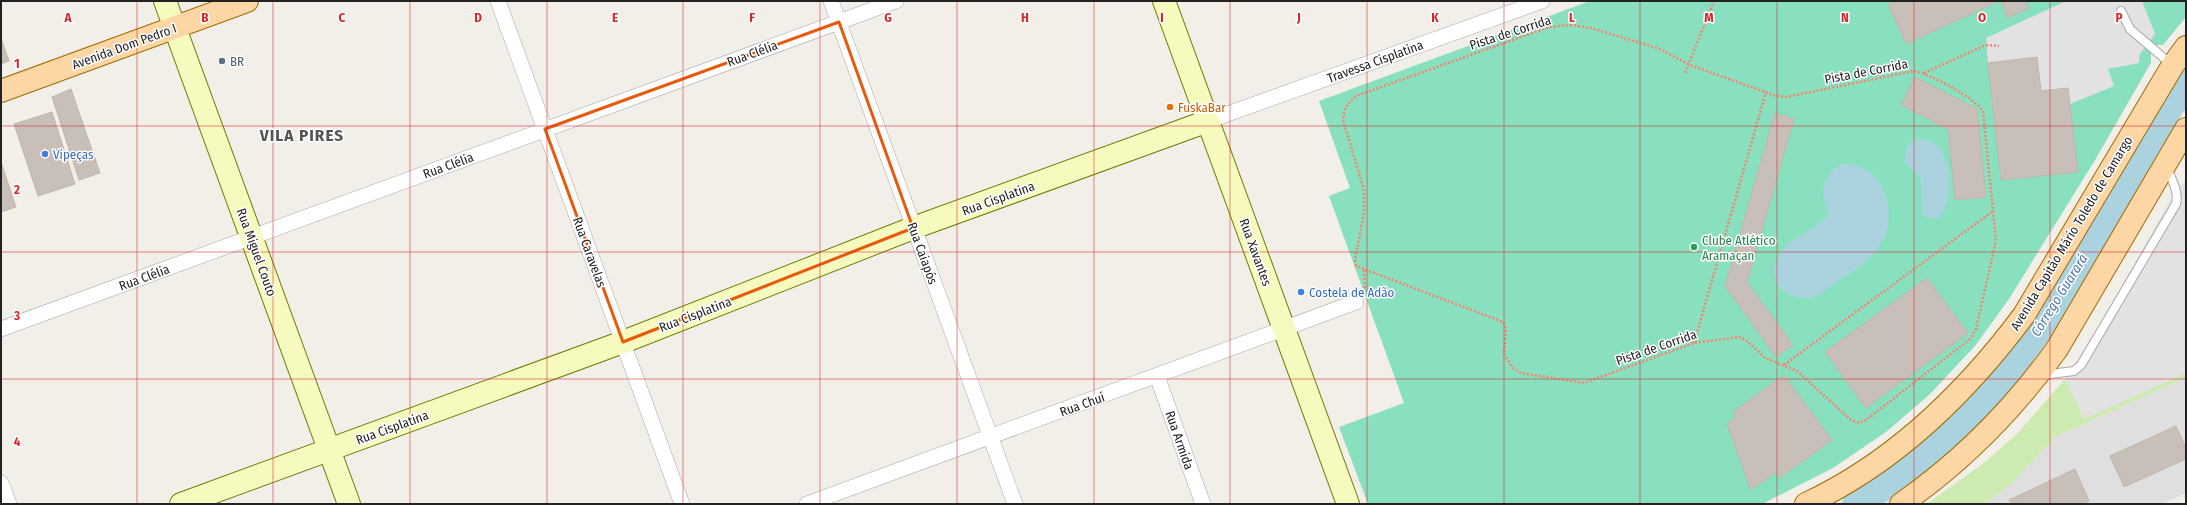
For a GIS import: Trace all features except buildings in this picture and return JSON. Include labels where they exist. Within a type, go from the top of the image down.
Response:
[{"type":"main road","name":"Avenida Dom Pedro I","points":[[1,91],[247,1]]},
{"type":"main road","name":"Avenida Capitão Mário Toledo de Camargo","points":[[1806,504],[1860,474],[1898,448],[1939,413],[1997,352],[2024,315],[2173,65],[2186,47]]},
{"type":"main road","points":[[1901,504],[1934,481],[1988,432],[2037,376],[2057,349],[2186,129]]},
{"type":"street","name":"Rua Miguel Couto","points":[[165,1],[349,504]]},
{"type":"street","name":"Rua Caravelas","points":[[498,1],[682,504]]},
{"type":"street","name":"Rua Caiapós","points":[[831,1],[1015,504]]},
{"type":"street","name":"Rua Clélia","points":[[1,329],[896,1]]},
{"type":"street","name":"Rua Xavantes","points":[[1164,1],[1348,504]]},
{"type":"street","name":"Travessa Cisplatina","points":[[1208,122],[1542,1]]},
{"type":"street","name":"Rua Cisplatina","points":[[181,504],[623,342],[914,228],[1208,122]]},
{"type":"street","name":"Rua Chuí","points":[[807,504],[1284,330],[1356,302]]},
{"type":"street","name":"Rua Armida","points":[[1157,376],[1202,504]]},
{"type":"street","points":[[1,483],[9,504]]},
{"type":"lane","points":[[2121,11],[2130,29],[2173,65]]},
{"type":"lane","points":[[2037,376],[2074,370],[2081,365],[2176,204],[2178,198],[2176,189],[2165,163]]},
{"type":"path","points":[[1685,73],[1690,65],[1714,1]]},
{"type":"path","name":"Pista de Corrida","points":[[1570,25],[1591,28],[1660,49],[1690,65],[1766,92],[1786,97],[1914,71],[1924,73],[1980,107],[1983,112],[1996,240],[1974,334],[1866,420],[1859,423],[1851,420],[1797,371],[1765,358],[1746,340],[1740,337],[1694,343],[1584,383],[1521,373],[1507,361],[1504,354],[1506,328],[1503,322],[1356,266],[1355,260],[1364,212],[1364,190],[1343,120],[1344,111],[1348,102],[1356,96],[1549,27],[1570,25]]},
{"type":"path","points":[[1924,73],[1986,45],[1999,46]]},
{"type":"path","points":[[1694,343],[1766,92]]},
{"type":"path","points":[[1784,365],[1993,210]]},
{"type":"highlighted area","points":[[839,22],[913,228],[623,342],[545,129]]},
{"type":"shaded area","points":[[2066,1],[2142,1],[2155,34],[2140,54],[2139,63],[2108,69],[2114,86],[2070,104],[2068,88],[2041,91],[2037,57],[1988,63],[1986,38]]},
{"type":"shaded area","points":[[2186,180],[2186,373],[2084,419],[2065,379],[2106,314],[2173,195]]},
{"type":"shaded area","points":[[2186,377],[2186,493],[2161,504],[1985,504],[2012,483],[2055,437]]},
{"type":"green space","name":"Clube Atlético Aramaçan","points":[[1590,1],[2186,1],[2186,17],[2163,45],[2156,45],[2151,52],[2151,63],[2095,160],[2009,299],[1975,346],[1929,395],[1886,432],[1833,468],[1762,504],[1368,504],[1339,427],[1404,403],[1329,196],[1350,188],[1319,101]]},
{"type":"green space","points":[[2186,373],[2186,377],[2055,437],[2012,483],[1985,504],[1927,504],[1985,462],[2017,434],[2065,379],[2084,418]]},
{"type":"water","points":[[1920,139],[1931,142],[1939,148],[1945,158],[1948,170],[1949,183],[1945,207],[1941,216],[1936,218],[1929,218],[1922,215],[1921,178],[1905,162],[1906,150],[1912,142]]},
{"type":"water","points":[[1843,164],[1859,167],[1871,174],[1880,184],[1886,197],[1889,211],[1888,226],[1883,240],[1869,258],[1819,295],[1809,298],[1799,298],[1790,295],[1783,290],[1775,275],[1775,266],[1779,256],[1789,244],[1823,221],[1828,215],[1823,189],[1830,174],[1838,166]]},
{"type":"waterway","name":"Córrego Guarará","points":[[1856,504],[1902,475],[1924,459],[1979,405],[2011,367],[2041,326],[2069,283],[2096,239],[2170,107],[2186,83]]},
{"type":"place","name":"BR","points":[[222,61]]},
{"type":"place","name":"FuskaBar","points":[[1170,107]]},
{"type":"place","name":"Vipeças","points":[[45,154]]},
{"type":"place","name":"Clube Atlético Aramaçan","points":[[1694,247]]},
{"type":"place","name":"Costela de Adão","points":[[1301,292]]},
{"type":"district","name":"VILA PIRES","points":[[302,135]]}]
